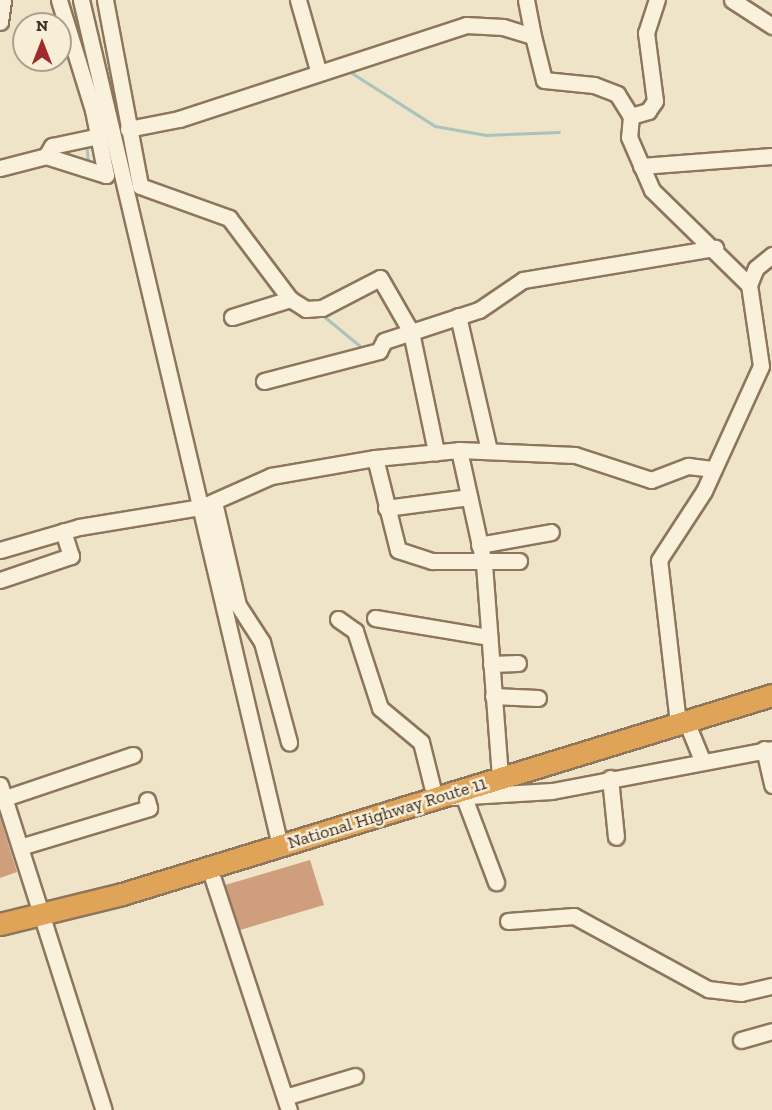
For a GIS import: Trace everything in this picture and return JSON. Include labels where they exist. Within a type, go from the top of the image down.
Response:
[{"type":"highway","name":"National Highway Route 11","points":[[0,924],[280,846],[772,695]]},
{"type":"street","points":[[0,22],[3,0]]},
{"type":"street","points":[[59,0],[99,136],[117,152],[140,186],[229,218],[290,299],[310,310],[380,278],[411,332],[436,452]]},
{"type":"street","points":[[81,0],[117,152],[208,505],[238,605],[262,642],[289,742]]},
{"type":"street","points":[[0,168],[46,156],[105,175],[128,129],[105,0]]},
{"type":"street","points":[[298,0],[318,69]]},
{"type":"street","points":[[526,0],[544,80],[601,88],[617,94],[631,116],[629,137],[652,190],[715,248],[749,285]]},
{"type":"street","points":[[631,116],[648,111],[655,101],[646,33],[657,0]]},
{"type":"street","points":[[732,0],[772,26]]},
{"type":"street","points":[[128,129],[179,119],[318,69],[466,25],[533,36]]},
{"type":"street","points":[[46,156],[52,146],[99,136]]},
{"type":"street","points":[[641,166],[772,156]]},
{"type":"street","points":[[264,381],[379,351],[384,341],[479,310],[513,284],[532,277],[715,248]]},
{"type":"street","points":[[702,760],[682,722],[659,560],[714,469],[761,366],[749,285],[756,268],[772,255]]},
{"type":"street","points":[[232,317],[290,299]]},
{"type":"street","points":[[458,316],[489,450]]},
{"type":"street","points":[[0,550],[63,531],[208,505],[271,476],[375,458],[459,450],[590,456],[651,480],[688,466],[714,469]]},
{"type":"street","points":[[459,450],[484,564],[500,779]]},
{"type":"street","points":[[375,458],[398,550],[432,561],[484,564],[519,561]]},
{"type":"street","points":[[386,508],[469,497]]},
{"type":"street","points":[[208,505],[280,846]]},
{"type":"street","points":[[0,580],[71,556],[63,531]]},
{"type":"street","points":[[479,544],[551,532]]},
{"type":"street","points":[[375,618],[489,636]]},
{"type":"street","points":[[338,619],[355,631],[380,708],[421,742],[435,798],[465,800],[610,778],[768,749],[772,785]]},
{"type":"street","points":[[491,664],[518,663]]},
{"type":"street","points":[[493,696],[538,698]]},
{"type":"street","points":[[104,1110],[40,914],[3,791],[133,755]]},
{"type":"street","points":[[610,778],[616,837]]},
{"type":"street","points":[[20,847],[149,808],[147,800]]},
{"type":"street","points":[[465,800],[496,882]]},
{"type":"street","points":[[209,867],[287,1104],[355,1076]]},
{"type":"street","points":[[508,921],[568,914],[708,989],[741,993],[772,986]]},
{"type":"street","points":[[741,1040],[772,1031]]},
{"type":"building","points":[[0,817],[17,872],[0,878]]},
{"type":"building","points":[[310,860],[324,905],[240,930],[225,885]]},
{"type":"waterway","points":[[347,70],[435,126],[486,135],[559,132]]},
{"type":"waterway","points":[[86,143],[88,163]]},
{"type":"waterway","points":[[321,314],[360,346]]}]
